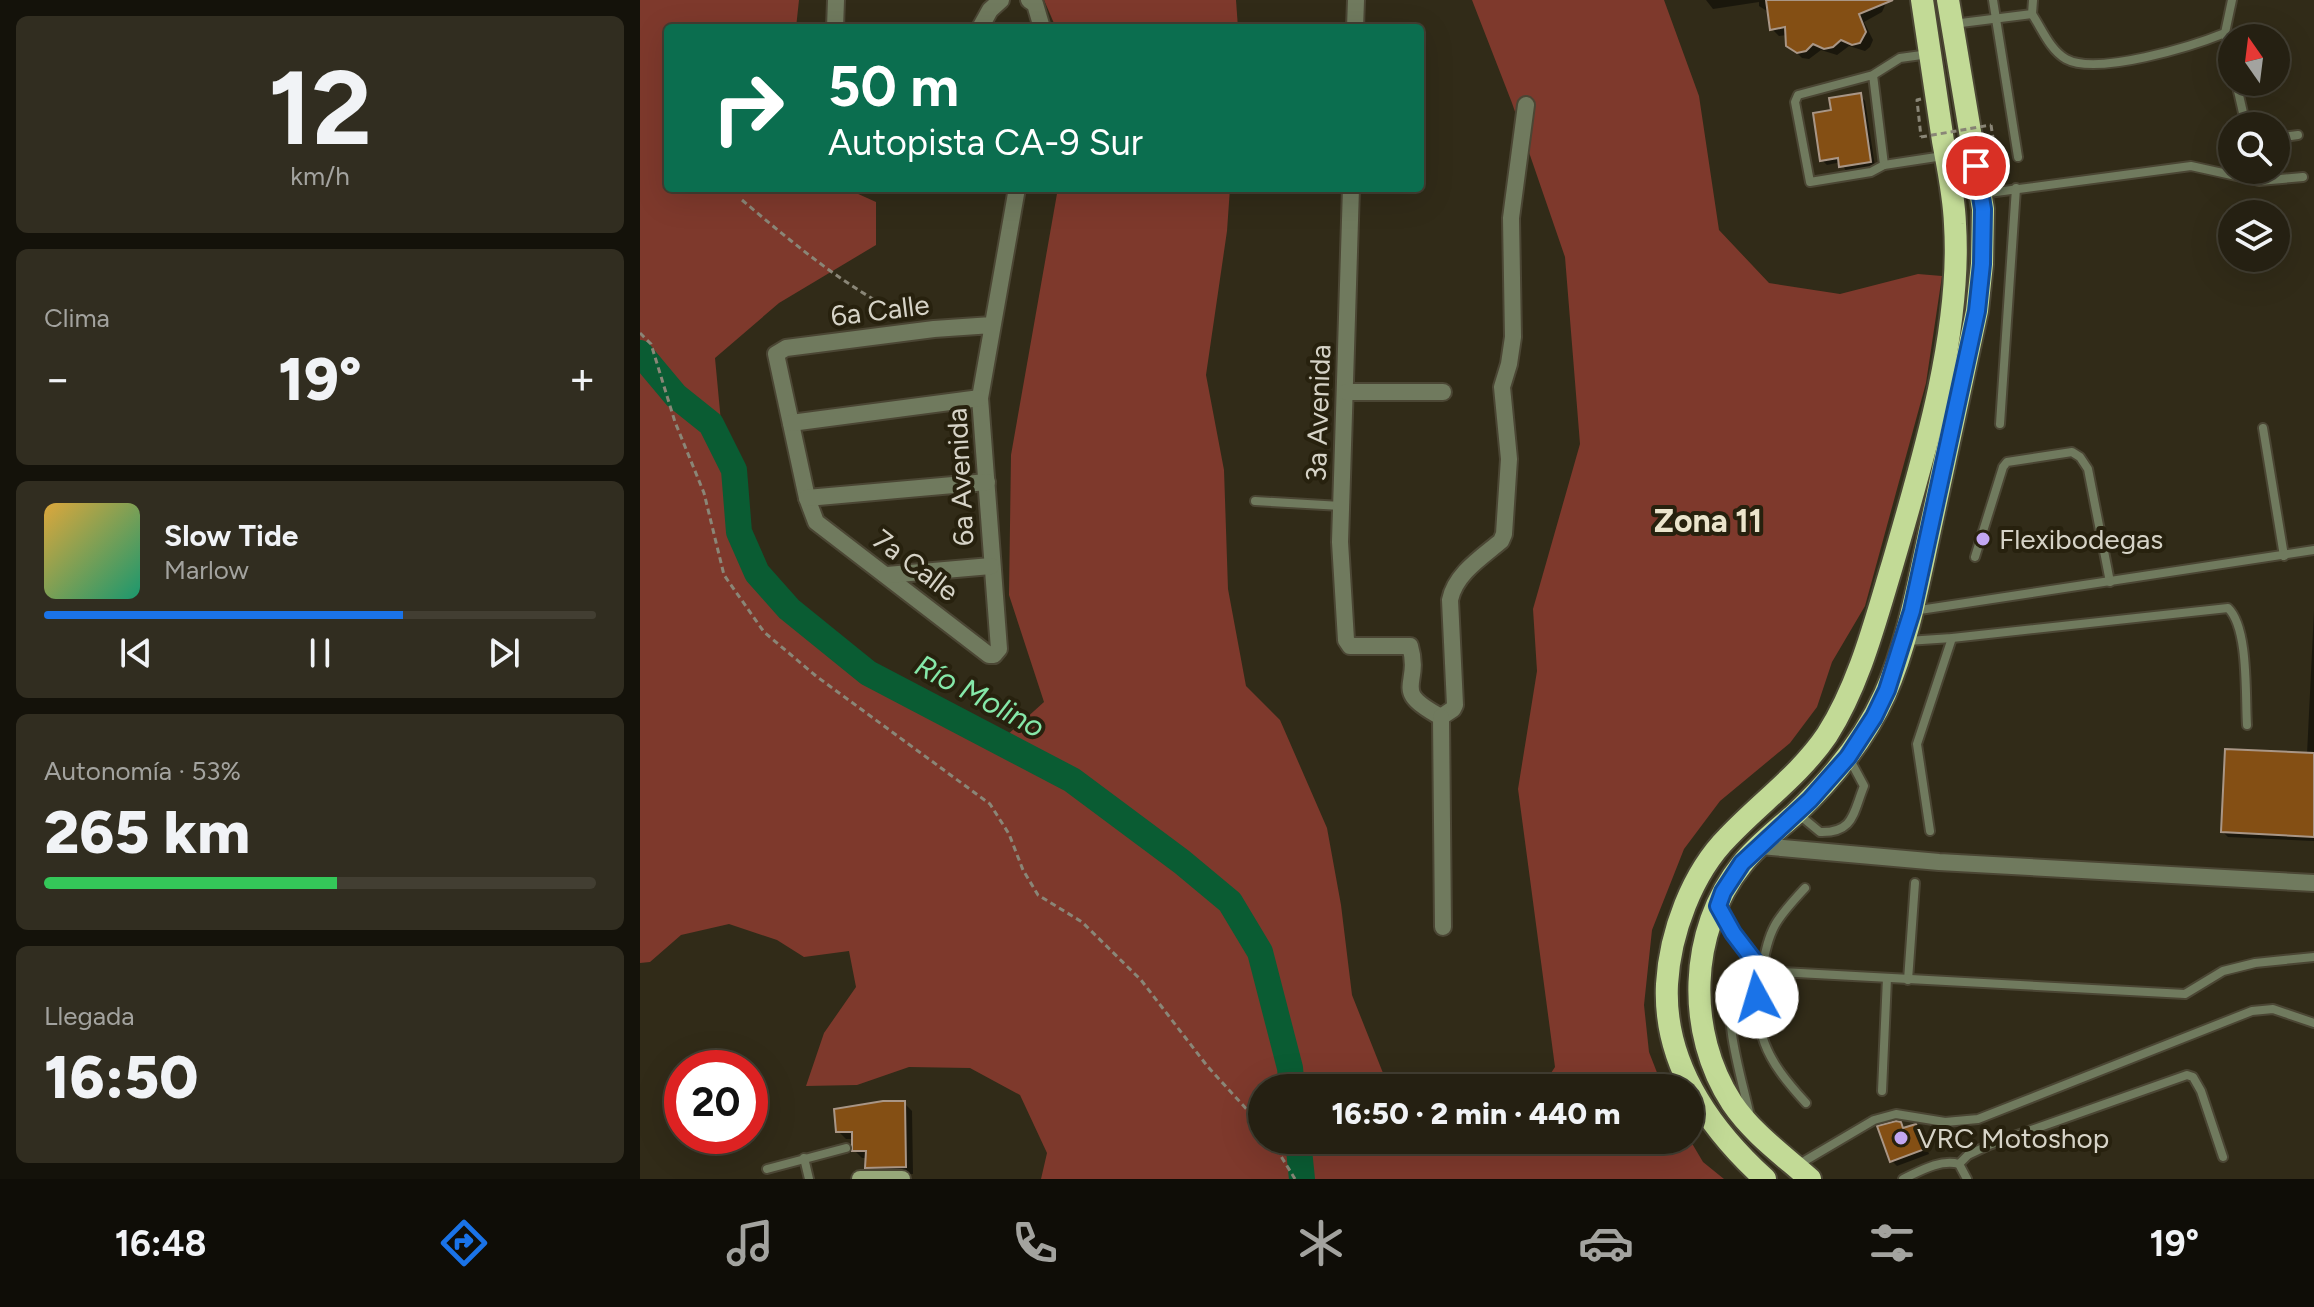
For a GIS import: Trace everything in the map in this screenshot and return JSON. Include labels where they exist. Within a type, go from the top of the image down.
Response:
[{"type":"highway","points":[[1765,1179],[1733,1150],[1698,1102],[1681,1069],[1671,1030],[1667,984],[1684,908],[1705,866],[1726,838],[1798,771],[1827,734],[1859,668],[1912,497],[1950,326],[1955,225],[1922,0]]},
{"type":"highway","points":[[1803,1173],[1752,1126],[1734,1105],[1717,1077],[1698,1010],[1700,958],[1723,892],[1742,863],[1797,813],[1848,757],[1874,717],[1904,641],[1912,611],[1977,311],[1982,264],[1983,209],[1948,0]]},
{"type":"highway","points":[[1883,596],[1912,611]]},
{"type":"main road","points":[[860,1179],[902,1179]]},
{"type":"street","points":[[835,24],[836,0]]},
{"type":"street","points":[[982,24],[990,10],[1001,0]]},
{"type":"street","points":[[1355,24],[1356,0]]},
{"type":"street","points":[[1032,2],[1040,24]]},
{"type":"street","points":[[1443,927],[1441,717],[1450,713],[1455,705],[1450,600],[1452,589],[1459,579],[1501,541],[1504,534],[1509,459],[1502,387],[1513,337],[1511,218],[1526,105]]},
{"type":"street","name":"6a Avenida","points":[[984,650],[994,655],[999,649],[980,398],[1016,192]]},
{"type":"street","name":"3a Avenida","points":[[1351,192],[1340,542],[1346,640],[1350,646],[1410,646],[1411,693],[1419,705],[1441,717]]},
{"type":"street","name":"6a Calle","points":[[791,423],[776,354],[786,348],[934,329],[992,325]]},
{"type":"street","points":[[1346,392],[1443,392]]},
{"type":"street","points":[[980,398],[791,423],[807,498],[987,482]]},
{"type":"street","name":"7a Calle","points":[[807,498],[816,522],[984,650]]},
{"type":"street","points":[[887,575],[991,566]]},
{"type":"street","points":[[1760,846],[1939,862],[2314,883]]},
{"type":"lane","points":[[1993,0],[2018,157]]},
{"type":"lane","points":[[2033,0],[2032,14],[2055,51],[2071,62],[2110,63],[2181,50],[2218,36]]},
{"type":"lane","points":[[2227,24],[2232,0]]},
{"type":"lane","points":[[1952,24],[2032,14]]},
{"type":"lane","points":[[1930,54],[1900,58],[1873,75],[1798,95],[1795,102],[1810,182],[1871,172],[1884,165],[1946,156]]},
{"type":"lane","points":[[1873,75],[1884,165]]},
{"type":"lane","points":[[2290,136],[2298,135]]},
{"type":"lane","points":[[1981,194],[2191,166],[2259,181],[2303,177]]},
{"type":"lane","points":[[2000,424],[2016,188]]},
{"type":"lane","points":[[2263,428],[2284,556]]},
{"type":"lane","points":[[1975,557],[2007,462],[2072,452],[2088,469],[2110,582]]},
{"type":"lane","points":[[1255,501],[1342,506]]},
{"type":"lane","points":[[1912,611],[2314,550]]},
{"type":"lane","points":[[1904,641],[2228,608],[2236,620],[2243,646],[2247,725]]},
{"type":"lane","points":[[1930,831],[1917,744],[1952,638]]},
{"type":"lane","points":[[1797,813],[1820,832],[1844,829],[1849,824],[1864,786],[1848,757]]},
{"type":"lane","points":[[1908,980],[1915,883]]},
{"type":"lane","points":[[1805,888],[1777,918],[1766,943],[1757,997],[1758,1023],[1765,1049],[1786,1081],[1806,1103]]},
{"type":"lane","points":[[1718,906],[1733,933],[1762,971]]},
{"type":"lane","points":[[1752,1126],[1732,1043],[1730,1002],[1737,987],[1762,971],[2185,994],[2223,971],[2255,963],[2314,957]]},
{"type":"lane","points":[[1882,1091],[1887,978]]},
{"type":"lane","points":[[1803,1173],[1874,1120],[1896,1114],[1945,1122],[1978,1119],[2252,1011],[2273,1009],[2314,1023]]},
{"type":"lane","points":[[1959,1164],[1968,1155],[1989,1145],[2187,1075],[2193,1077],[2201,1091],[2223,1157]]},
{"type":"lane","points":[[767,1169],[846,1148]]},
{"type":"lane","points":[[804,1158],[809,1179]]},
{"type":"lane","points":[[1903,1179],[1950,1161],[1959,1164],[1967,1179]]},
{"type":"path","points":[[1917,100],[1921,137],[1991,125],[1999,172]]},
{"type":"path","points":[[742,200],[811,258],[889,309],[934,329]]},
{"type":"path","points":[[640,333],[651,344],[675,422],[704,493],[724,575],[764,632],[816,676],[990,804],[1009,834],[1023,870],[1038,895],[1082,922],[1141,980],[1208,1067],[1248,1111]]},
{"type":"path","points":[[1280,1154],[1295,1179]]},
{"type":"shaded area","points":[[640,0],[799,0],[796,24],[664,24],[664,192],[854,192],[876,202],[876,245],[779,303],[715,358],[727,486],[769,586],[887,682],[995,746],[1044,702],[1009,595],[1011,455],[1057,192],[1230,192],[1206,375],[1224,470],[1228,589],[1246,686],[1280,720],[1327,828],[1341,905],[1352,995],[1384,1074],[1248,1074],[1248,1154],[1698,1154],[1703,1162],[1724,1179],[1041,1179],[1047,1153],[1020,1095],[970,1068],[909,1067],[857,1085],[806,1086],[824,1033],[856,987],[849,951],[804,957],[777,940],[729,924],[681,935],[650,962],[640,963]]},
{"type":"shaded area","points":[[1044,0],[1236,0],[1238,24],[1054,24]]},
{"type":"shaded area","points":[[1472,0],[1664,0],[1699,96],[1719,230],[1769,283],[1840,294],[1918,274],[1942,276],[1926,383],[1865,606],[1832,662],[1817,707],[1790,743],[1720,801],[1684,849],[1652,930],[1644,1005],[1649,1052],[1658,1074],[1550,1074],[1555,1067],[1518,789],[1537,671],[1533,609],[1580,444],[1565,257],[1512,103]]},
{"type":"building","points":[[1766,0],[1893,0],[1859,14],[1866,32],[1860,43],[1852,45],[1841,40],[1833,47],[1824,49],[1813,44],[1806,51],[1797,53],[1786,46],[1785,27],[1770,30]]},
{"type":"building","points":[[1861,93],[1871,162],[1839,167],[1838,158],[1820,161],[1813,113],[1831,110],[1829,98]]},
{"type":"building","points":[[2225,749],[2314,753],[2314,837],[2221,832]]},
{"type":"building","points":[[883,1101],[905,1101],[906,1167],[865,1168],[866,1151],[852,1151],[852,1132],[836,1132],[834,1109]]},
{"type":"building","name":"VRC Motoshop","points":[[1901,1122],[1903,1128],[1916,1124],[1925,1149],[1890,1162],[1877,1126]]},
{"type":"waterway","name":"Río Molino","points":[[640,353],[676,396],[711,424],[734,470],[739,532],[757,573],[789,609],[868,673],[1072,780],[1230,902],[1260,952],[1291,1074]]},
{"type":"waterway","name":"Río Molino","points":[[1299,1154],[1302,1179]]},
{"type":"place","name":"Flexibodegas","points":[[1983,539]]},
{"type":"place","name":"VRC Motoshop","points":[[1901,1138]]},
{"type":"district","name":"Zona 11","points":[[1708,521]]},
{"type":"route","points":[[1757,997],[1762,971],[1733,933],[1718,906],[1723,892],[1742,863],[1810,800],[1848,757],[1887,690],[1912,611],[1977,311],[1983,209],[1976,166]]}]
